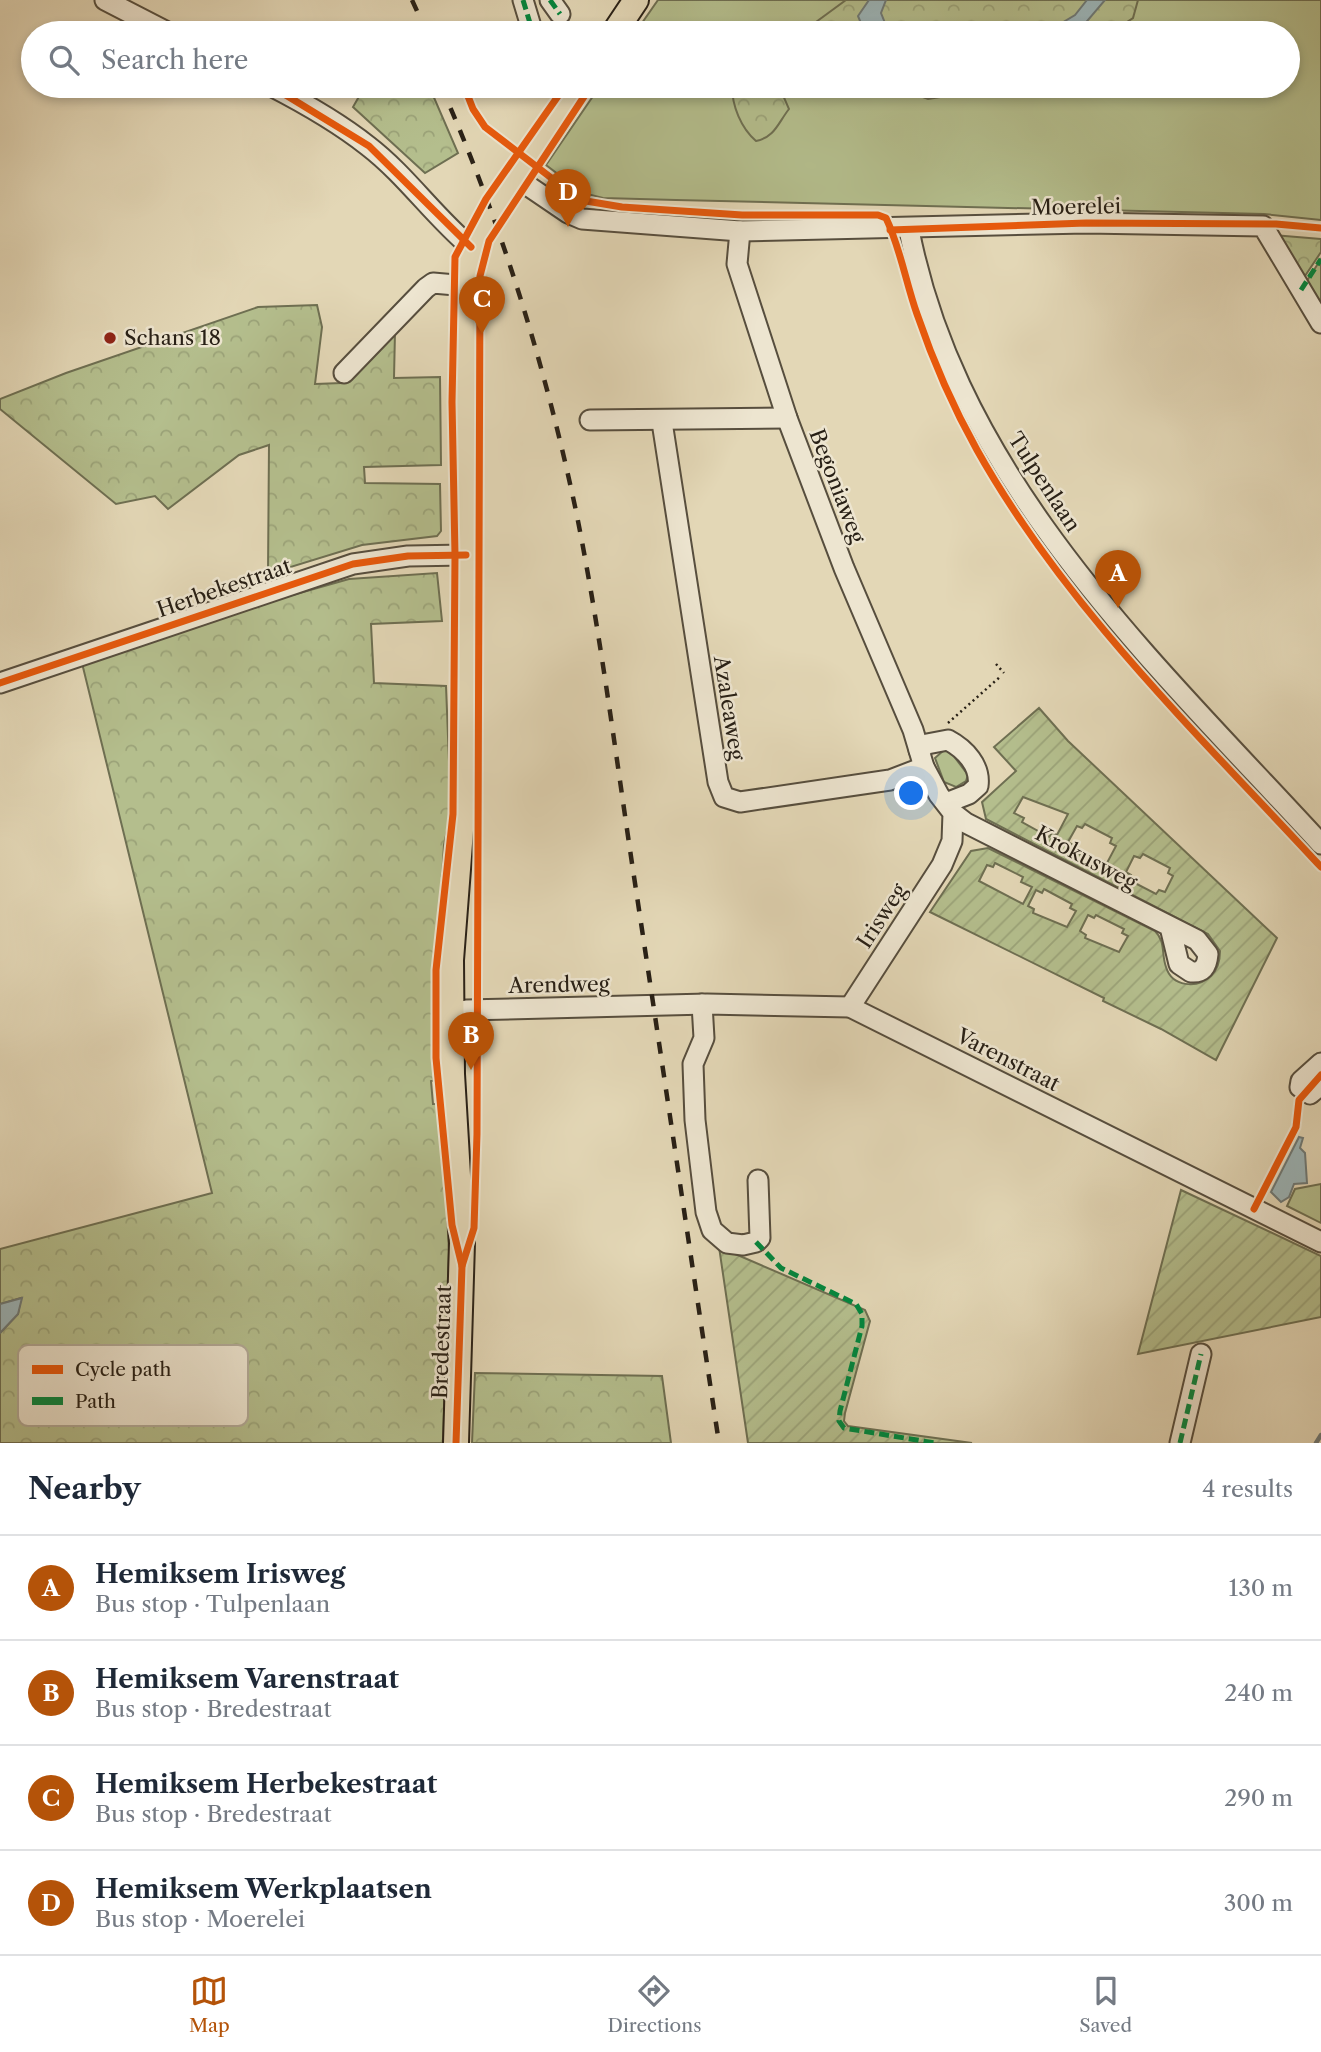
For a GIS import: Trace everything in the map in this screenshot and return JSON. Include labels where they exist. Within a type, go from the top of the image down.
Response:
[{"type":"main road","points":[[622,21],[636,0]]},
{"type":"main road","name":"Bredestraat","points":[[462,1243],[452,1074],[451,960],[464,791],[467,286],[472,249],[480,230],[570,98]]},
{"type":"main road","name":"Bredestraat","points":[[456,1443],[466,1189],[467,812],[464,791]]},
{"type":"street","points":[[105,0],[146,21]]},
{"type":"street","points":[[523,0],[529,21]]},
{"type":"street","points":[[291,98],[369,146],[431,207],[442,223],[472,249]]},
{"type":"street","name":"Moerelei","points":[[515,177],[568,213],[582,219],[740,232],[909,230],[1086,223],[1263,226],[1321,323]]},
{"type":"street","name":"Tulpenlaan","points":[[909,230],[916,266],[939,332],[980,424],[1021,496],[1107,610],[1321,845]]},
{"type":"street","name":"Begoniaweg","points":[[740,232],[737,264],[787,418],[844,568],[927,753]]},
{"type":"street","points":[[344,373],[433,283],[467,286]]},
{"type":"street","points":[[590,420],[662,422],[787,418]]},
{"type":"street","name":"Azaleaweg","points":[[662,422],[718,782],[724,797],[740,802],[890,780],[927,753]]},
{"type":"street","name":"Herbekestraat","points":[[0,682],[353,564],[389,557],[465,555]]},
{"type":"street","points":[[950,808],[978,786],[979,775],[976,766],[948,740],[927,753],[933,787],[950,808],[980,831]]},
{"type":"street","name":"Irisweg","points":[[950,808],[950,850]]},
{"type":"street","name":"Irisweg","points":[[850,1007],[950,850],[957,841],[980,831]]},
{"type":"street","name":"Krokusweg","points":[[980,831],[997,836],[1170,928]]},
{"type":"street","points":[[702,1004],[704,1038],[694,1064],[695,1120],[706,1212],[712,1230],[727,1242],[743,1245],[756,1242],[760,1238],[758,1180]]},
{"type":"street","name":"Varenstraat","points":[[653,1006],[702,1004],[850,1007],[1321,1242]]},
{"type":"street","name":"Arendweg","points":[[466,1010],[653,1006]]},
{"type":"street","points":[[1321,1063],[1301,1082],[1300,1087],[1310,1094],[1321,1085]]},
{"type":"street","points":[[1180,1443],[1202,1354]]},
{"type":"path","points":[[927,753],[943,727],[1002,674],[996,664]]},
{"type":"green space","points":[[658,0],[1321,0],[1321,220],[1264,214],[603,198],[583,193],[546,165],[592,98],[1300,98],[1300,21],[643,21]]},
{"type":"green space","points":[[846,0],[1138,0],[1133,18],[1128,21],[817,21]]},
{"type":"green space","points":[[358,98],[434,98],[458,153],[425,173],[353,107]]},
{"type":"green space","points":[[733,98],[784,98],[789,109],[776,129],[756,141],[746,130]]},
{"type":"green space","points":[[1273,235],[1321,239],[1321,252],[1301,282]]},
{"type":"green space","points":[[1321,259],[1321,323],[1301,290]]},
{"type":"green space","points":[[317,305],[322,327],[315,384],[342,383],[395,332],[394,378],[440,377],[441,465],[364,467],[365,483],[440,484],[441,531],[437,536],[362,545],[268,574],[269,445],[239,455],[168,509],[155,496],[116,504],[0,409],[0,399],[66,373],[258,307]]},
{"type":"green space","points":[[437,573],[442,621],[371,624],[374,683],[446,686],[451,812],[444,845],[438,949],[433,966],[432,1060],[438,1080],[431,1081],[433,1104],[441,1104],[449,1251],[443,1443],[0,1443],[0,1333],[18,1314],[21,1298],[0,1304],[0,1249],[212,1193],[80,655],[349,579]]},
{"type":"green space","points":[[1039,708],[1068,741],[1277,938],[1216,1060],[1103,1001],[1104,998],[930,912],[971,851],[988,848],[1155,931],[1161,939],[1169,974],[1179,982],[1199,983],[1211,976],[1217,967],[1220,951],[1208,934],[986,819],[982,802],[1016,771],[994,747]],"holes":[[[1023,797],[1068,814],[1057,835],[1052,833],[1049,837],[1022,822],[1024,818],[1014,813]],[[1085,824],[1112,838],[1110,843],[1116,846],[1107,863],[1101,860],[1098,864],[1071,850],[1073,845],[1068,842],[1077,826],[1082,828]],[[1143,854],[1170,868],[1168,873],[1173,876],[1165,892],[1159,890],[1156,894],[1129,880],[1131,875],[1126,872],[1134,856],[1140,858]],[[995,863],[1023,877],[1021,882],[1032,887],[1023,904],[979,881],[987,865],[993,867]],[[1044,889],[1072,904],[1070,908],[1076,911],[1067,927],[1033,913],[1034,909],[1028,906],[1036,890],[1042,893]],[[1088,915],[1094,918],[1096,915],[1124,929],[1122,933],[1128,936],[1119,952],[1085,938],[1086,935],[1080,931]]]},
{"type":"green space","points":[[944,750],[950,751],[968,775],[966,781],[956,787],[944,782],[935,758]]},
{"type":"green space","points":[[1321,1184],[1321,1223],[1287,1206],[1295,1189]]},
{"type":"green space","points":[[1181,1190],[1321,1256],[1321,1317],[1138,1354]]},
{"type":"green space","points":[[719,1247],[865,1310],[870,1321],[845,1413],[844,1421],[848,1426],[972,1443],[748,1443]]},
{"type":"green space","points":[[475,1373],[662,1376],[671,1443],[472,1443]]},
{"type":"water","points":[[869,0],[886,0],[881,13],[884,21],[860,21],[858,16]]},
{"type":"water","points":[[1087,0],[1105,0],[1087,21],[1065,21],[1075,15]]},
{"type":"water","points":[[1299,1137],[1303,1138],[1300,1148],[1305,1153],[1307,1183],[1294,1184],[1289,1197],[1281,1202],[1271,1192]]},
{"type":"water","points":[[22,1298],[18,1314],[0,1333],[0,1304]]},
{"type":"waterway","points":[[1316,1443],[1321,1435]]},
{"type":"railway","points":[[412,0],[422,21]]},
{"type":"railway","points":[[446,98],[483,189],[519,295],[550,402],[576,511],[607,690],[719,1443]]},
{"type":"marked path","points":[[523,0],[529,21]]},
{"type":"marked path","points":[[550,0],[560,14]]},
{"type":"marked path","points":[[1301,290],[1321,259]]},
{"type":"marked path","points":[[756,1242],[781,1268],[856,1304],[862,1314],[862,1326],[840,1411],[839,1421],[844,1428],[935,1443]]},
{"type":"marked path","points":[[1180,1443],[1201,1354]]},
{"type":"cycle path","points":[[291,98],[369,146],[471,247]]},
{"type":"cycle path","points":[[469,98],[485,127],[580,200],[622,207],[742,215],[878,215],[886,218],[917,314],[944,384],[977,450],[1012,508],[1051,563],[1137,668],[1321,867]]},
{"type":"cycle path","points":[[456,1443],[462,1266],[452,1225],[436,1058],[436,970],[453,814],[455,555],[452,402],[455,257],[486,199],[557,98]]},
{"type":"cycle path","points":[[462,1266],[474,1228],[477,1134],[480,276],[489,241],[583,98]]},
{"type":"cycle path","points":[[890,230],[1086,223],[1276,224],[1321,228]]},
{"type":"cycle path","points":[[0,683],[353,564],[408,556],[466,555]]},
{"type":"cycle path","points":[[1254,1209],[1296,1127],[1299,1100],[1321,1075]]},
{"type":"place","name":"Hemiksem Werkplaatsen","points":[[568,227]]},
{"type":"place","name":"Hemiksem Herbekestraat","points":[[482,334]]},
{"type":"place","name":"Schans 18","points":[[110,338]]},
{"type":"place","name":"Hemiksem Irisweg","points":[[1118,608]]},
{"type":"place","name":"Hemiksem Varenstraat","points":[[471,1070]]}]
